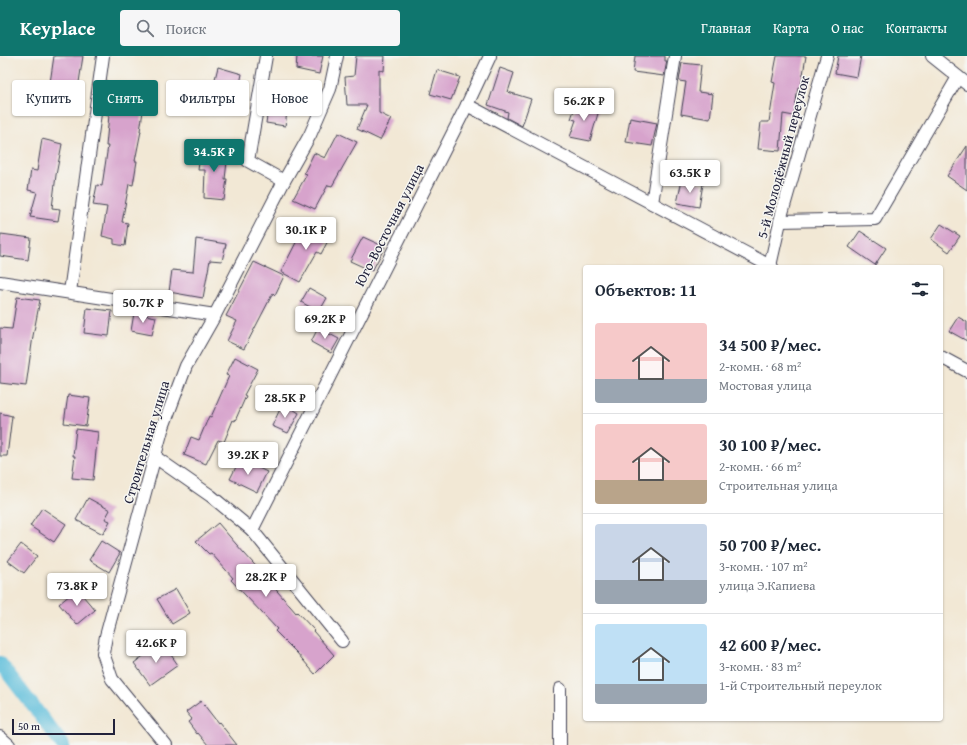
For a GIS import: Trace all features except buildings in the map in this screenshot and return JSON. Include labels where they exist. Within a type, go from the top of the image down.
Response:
[{"type":"street","points":[[70,292],[103,56]]},
{"type":"street","points":[[266,56],[248,161],[284,182]]},
{"type":"street","name":"Строительная улица","points":[[166,745],[112,679],[103,653],[106,636],[162,430],[186,366],[215,315],[310,135],[330,89],[337,56]]},
{"type":"street","name":"Юго-Восточная улица","points":[[252,530],[490,56]]},
{"type":"street","points":[[652,203],[675,56]]},
{"type":"street","name":"5-й Молодёжный переулок","points":[[771,265],[780,222],[827,56]]},
{"type":"street","points":[[780,222],[874,219],[963,81],[932,56]]},
{"type":"street","points":[[467,104],[769,265]]},
{"type":"street","points":[[0,282],[215,315]]},
{"type":"street","points":[[943,358],[967,371]]},
{"type":"street","points":[[155,457],[211,496],[252,530],[342,641]]},
{"type":"street","points":[[560,689],[560,745]]},
{"type":"street","points":[[0,737],[9,745]]},
{"type":"waterway","points":[[0,663],[63,745]]}]
